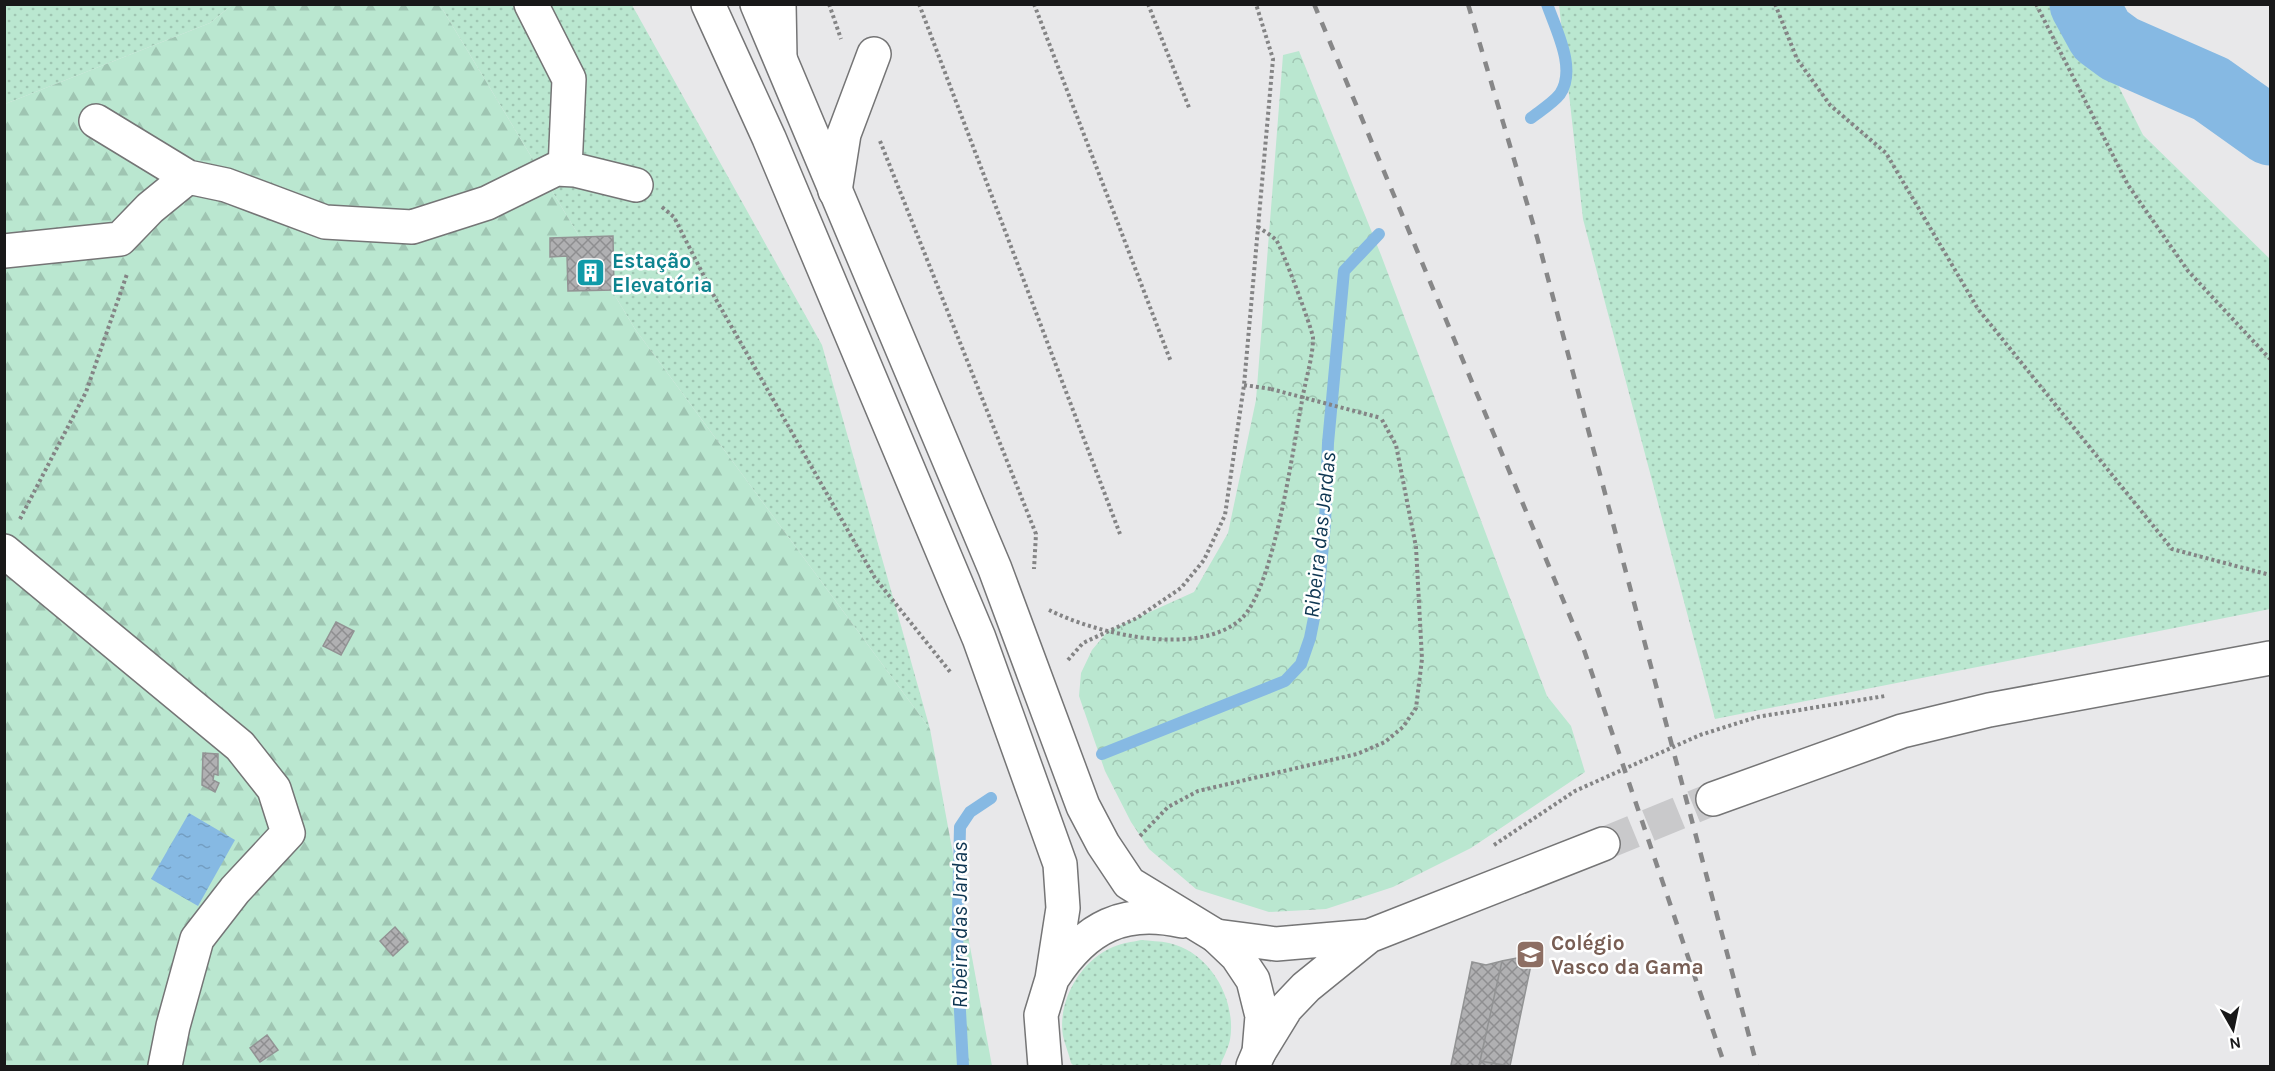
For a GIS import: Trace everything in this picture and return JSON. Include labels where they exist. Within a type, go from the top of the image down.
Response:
[{"type":"main road","points":[[531,4],[568,79],[565,170]]},
{"type":"main road","points":[[708,4],[774,149],[979,638],[1051,834],[1060,864],[1063,908],[1052,979],[1041,1015],[1046,1062]]},
{"type":"main road","points":[[757,4],[995,569],[1083,806],[1103,844],[1129,883],[1203,929],[1237,956],[1253,980],[1262,1016],[1256,1059]]},
{"type":"main road","points":[[779,4],[780,59]]},
{"type":"main road","points":[[835,191],[844,134],[874,54]]},
{"type":"main road","points":[[96,121],[188,177],[226,184],[325,222],[412,227],[487,203],[556,169],[636,185]]},
{"type":"main road","points":[[4,251],[120,239],[150,208],[188,177]]},
{"type":"main road","points":[[10,540],[240,746],[274,789],[288,833],[235,890],[197,939],[173,1026],[165,1066]]},
{"type":"main road","points":[[1713,799],[1902,730],[2001,707],[2271,658]]},
{"type":"main road","points":[[1052,979],[1070,951],[1095,931],[1125,919],[1158,915],[1203,929],[1276,944],[1369,936],[1603,844]]},
{"type":"main road","points":[[1256,1059],[1286,1008],[1306,987],[1369,936]]},
{"type":"path","points":[[829,4],[860,90],[1036,534],[1034,573]]},
{"type":"path","points":[[919,4],[1120,534]]},
{"type":"path","points":[[1034,4],[1171,362]]},
{"type":"path","points":[[1148,4],[1190,110]]},
{"type":"path","points":[[1061,669],[1083,643],[1137,618],[1181,588],[1204,560],[1225,515],[1244,385],[1273,59],[1256,4]]},
{"type":"path","points":[[1775,4],[1797,59],[1830,105],[1886,153],[1978,309],[2172,549],[2271,574]]},
{"type":"path","points":[[2036,4],[2128,185],[2188,271],[2271,359]]},
{"type":"path","points":[[636,185],[674,217],[714,296],[875,578],[952,674]]},
{"type":"path","points":[[1043,606],[1051,612],[1108,631],[1150,639],[1188,639],[1220,631],[1241,619],[1258,596],[1282,510],[1313,337],[1278,242],[1258,227]]},
{"type":"path","points":[[10,540],[86,392],[131,262]]},
{"type":"path","points":[[1137,839],[1168,807],[1198,791],[1358,754],[1385,742],[1403,726],[1416,708],[1422,659],[1416,547],[1396,445],[1381,418],[1271,389],[1244,385]]},
{"type":"path","points":[[1489,849],[1575,791],[1700,735],[1757,717],[1893,694]]},
{"type":"green space","points":[[5,5],[232,5],[210,23],[5,104]]},
{"type":"green space","points":[[232,5],[440,5],[635,329],[930,729],[992,1066],[5,1066],[5,104],[210,23]]},
{"type":"green space","points":[[440,5],[632,5],[822,345],[930,729],[635,329]]},
{"type":"green space","points":[[1559,5],[2078,5],[2143,135],[2270,259],[2270,609],[1715,719],[1583,219]]},
{"type":"green space","points":[[1299,51],[1381,255],[1547,696],[1571,726],[1585,772],[1471,848],[1393,887],[1326,909],[1269,912],[1196,889],[1149,849],[1131,822],[1105,771],[1079,696],[1081,673],[1092,650],[1108,631],[1194,592],[1228,533],[1256,400],[1283,55]]},
{"type":"green space","points":[[1141,940],[1166,942],[1184,948],[1197,956],[1218,980],[1225,994],[1231,1025],[1230,1040],[1220,1066],[1074,1066],[1071,1063],[1063,1036],[1062,1023],[1064,1009],[1074,983],[1091,961],[1101,953],[1116,946]]},
{"type":"water","points":[[189,813],[235,840],[198,906],[151,879]]},
{"type":"building","name":"Estação Elevatória","points":[[613,236],[614,290],[568,291],[567,256],[550,257],[550,238]]},
{"type":"building","points":[[336,622],[354,631],[341,655],[323,646]]},
{"type":"building","points":[[203,753],[218,754],[218,775],[214,774],[213,780],[219,783],[215,792],[202,785]]},
{"type":"building","points":[[395,927],[408,942],[393,956],[380,941]]},
{"type":"building","points":[[1533,955],[1510,1066],[1480,1061],[1502,961]]},
{"type":"building","points":[[1502,961],[1479,1066],[1451,1065],[1472,962],[1486,965]]},
{"type":"building","points":[[267,1035],[278,1050],[260,1062],[250,1048]]},
{"type":"building","points":[[1480,1061],[1508,1066],[1479,1066]]},
{"type":"waterway","name":"Ribeira das Jardas","points":[[1531,118],[1550,104],[1560,94],[1565,84],[1566,61],[1560,37],[1547,4]]},
{"type":"waterway","name":"Ribeira das Jardas","points":[[2084,4],[2101,35],[2120,49],[2211,89],[2270,131]]},
{"type":"waterway","name":"Ribeira das Jardas","points":[[1102,754],[1285,681],[1301,664],[1310,638],[1318,598],[1325,524],[1328,443],[1344,271],[1379,234]]},
{"type":"waterway","name":"Ribeira das Jardas","points":[[963,1066],[957,956],[960,827],[970,812],[991,798]]},
{"type":"tunnel","points":[[1603,844],[1713,799]]},
{"type":"railway","points":[[1314,4],[1584,650],[1725,1066]]},
{"type":"railway","points":[[1468,4],[1537,237],[1757,1066]]},
{"type":"place","name":"Estação Elevatória","points":[[591,273]]},
{"type":"place","name":"Colégio Vasco da Gama","points":[[1530,955]]}]
